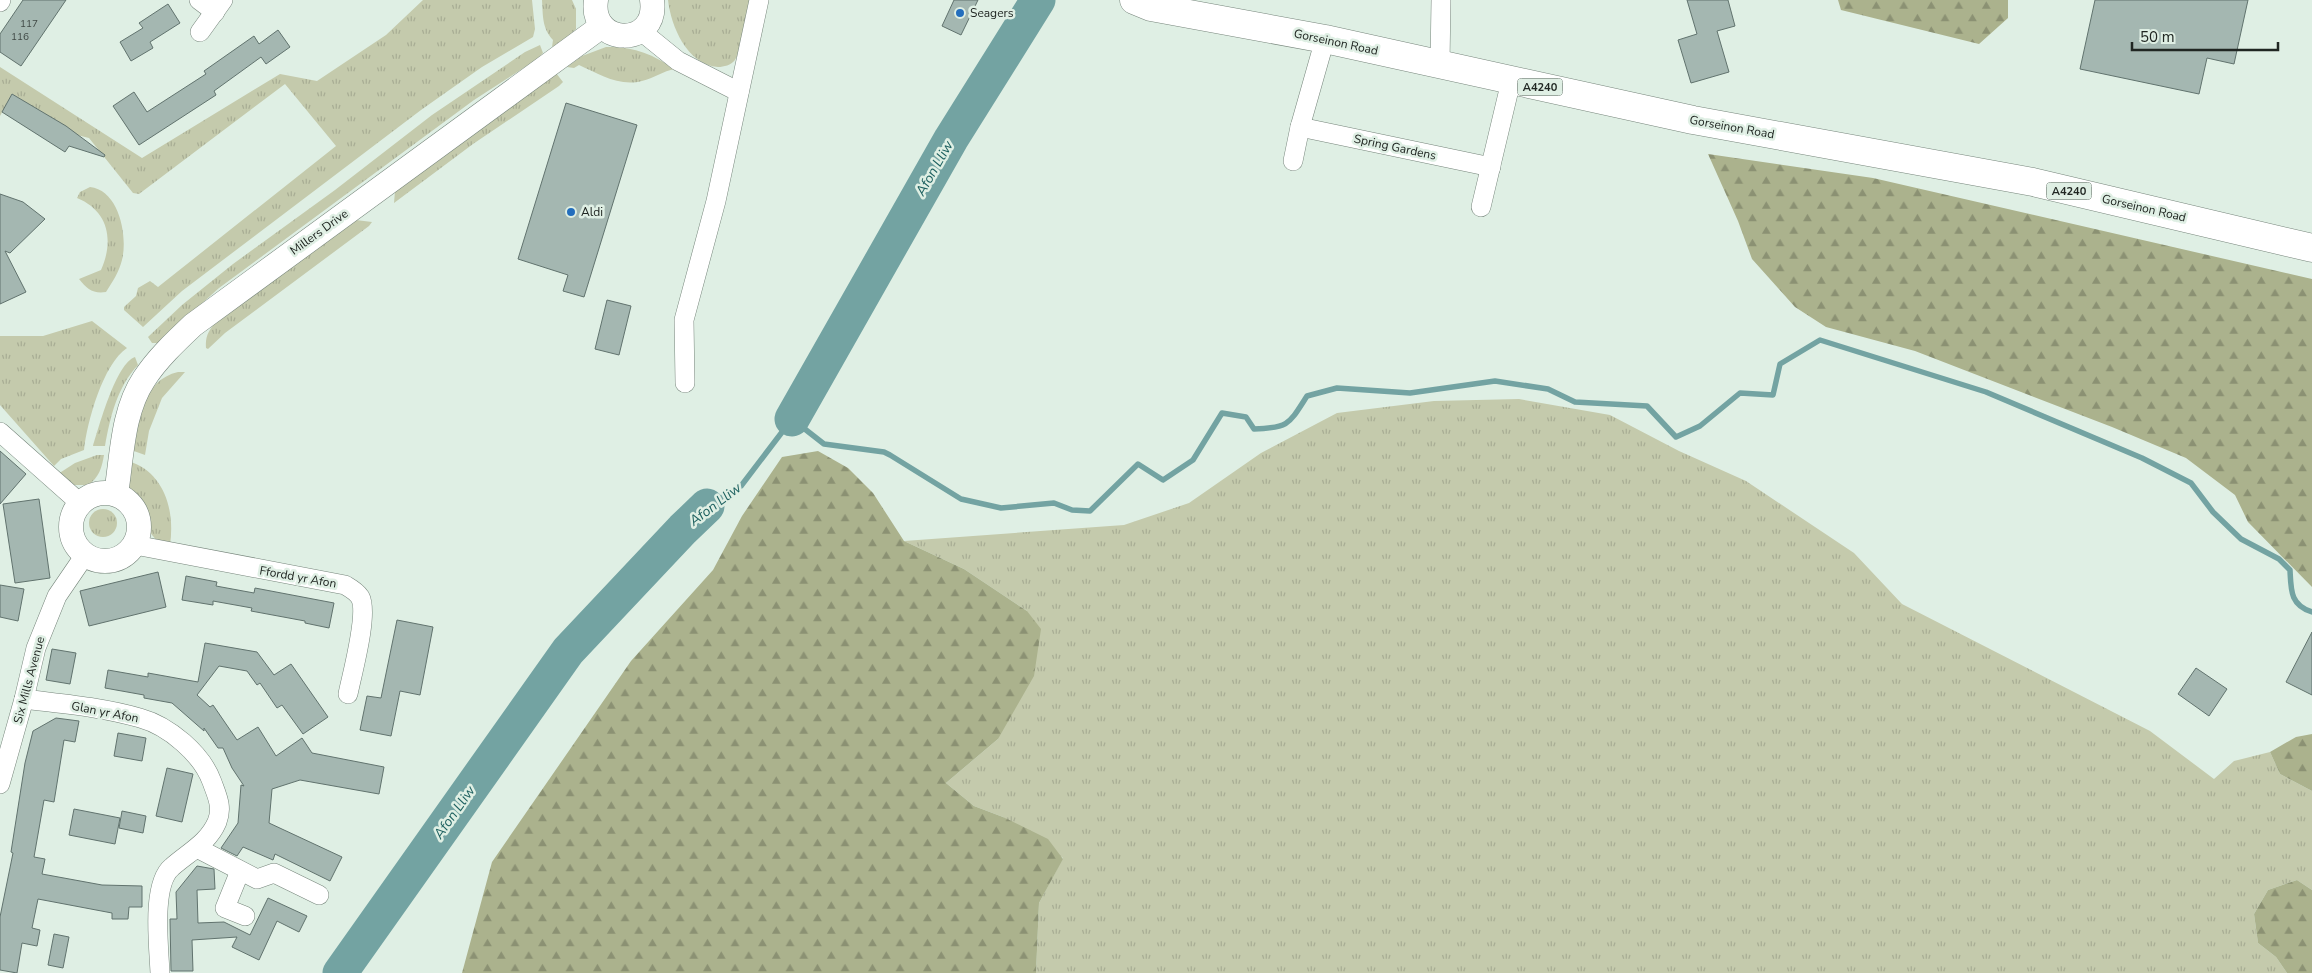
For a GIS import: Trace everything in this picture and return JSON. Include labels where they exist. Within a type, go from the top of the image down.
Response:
[{"type":"main road","name":"Gorseinon Road","points":[[1146,2],[1325,39],[1693,120],[2033,182],[2312,248]]},
{"type":"street","points":[[199,0],[219,6],[200,32]]},
{"type":"street","points":[[596,0],[596,14],[602,26],[616,35],[633,35],[647,25],[652,17],[652,0]]},
{"type":"street","points":[[685,383],[684,320],[716,201],[759,0]]},
{"type":"street","points":[[1440,0],[1440,64]]},
{"type":"street","name":"Millers Drive","points":[[116,494],[128,413],[142,381],[157,360],[193,325],[602,26]]},
{"type":"street","points":[[640,31],[678,62],[707,78],[739,92]]},
{"type":"street","points":[[1293,162],[1300,127],[1325,39]]},
{"type":"street","points":[[1481,207],[1511,81]]},
{"type":"street","name":"Spring Gardens","points":[[1300,127],[1491,166]]},
{"type":"street","points":[[0,432],[80,503]]},
{"type":"street","points":[[97,493],[116,494],[129,502],[138,515],[140,525],[134,545],[127,553],[117,559],[95,560],[84,554],[76,546],[71,524],[74,512],[80,503],[97,493]]},
{"type":"street","name":"Ffordd yr Afon","points":[[134,545],[345,585],[353,590],[360,598],[362,621],[348,694]]},
{"type":"street","name":"Six Mills Avenue","points":[[0,784],[36,648],[57,596],[84,554]]},
{"type":"street","name":"Glan yr Afon","points":[[24,698],[142,718],[172,734],[192,752],[209,774],[220,805],[217,821],[208,837],[197,848],[172,866],[163,879],[160,894],[160,973]]},
{"type":"street","points":[[197,848],[256,879],[274,873],[319,895]]},
{"type":"street","points":[[240,871],[225,908],[245,916]]},
{"type":"green space","points":[[423,0],[532,0],[535,29],[533,37],[482,67],[421,110],[182,291],[143,327],[124,310],[124,307],[136,296],[138,288],[150,281],[158,287],[336,146],[285,84],[139,194],[133,193],[89,138],[77,135],[12,94],[0,116],[0,67],[142,158],[280,74],[317,81],[386,35]]},
{"type":"green space","points":[[542,0],[572,0],[576,9],[576,29],[565,40],[552,47],[553,40],[544,22]]},
{"type":"green space","points":[[668,0],[750,0],[743,40],[735,60],[723,67],[718,67],[707,65],[689,52],[677,32]]},
{"type":"green space","points":[[1838,0],[2008,0],[2008,18],[1979,44],[1841,10]]},
{"type":"green space","points":[[540,45],[543,53],[536,60],[474,100],[219,288],[158,343],[152,343],[148,337],[182,305],[233,264],[335,190],[432,115],[525,52]]},
{"type":"green space","points":[[606,47],[625,48],[642,52],[675,69],[642,81],[625,82],[609,79],[579,65],[574,68],[567,67],[582,56]]},
{"type":"green space","points":[[556,73],[563,82],[559,86],[473,144],[394,203],[395,191]]},
{"type":"green space","points":[[1708,154],[1873,178],[2312,279],[2312,587],[2248,522],[2235,495],[2186,458],[2112,427],[1915,351],[1826,327],[1795,307],[1752,259],[1738,221]]},
{"type":"green space","points":[[90,187],[100,190],[108,196],[114,205],[119,216],[124,239],[122,260],[106,292],[91,290],[79,279],[101,270],[107,248],[108,238],[102,219],[88,204],[77,198],[80,192]]},
{"type":"green space","points":[[356,220],[372,222],[225,333],[208,349],[206,348],[208,333],[217,320]]},
{"type":"green space","points":[[92,321],[127,348],[118,356],[111,367],[98,394],[84,450],[61,459],[54,466],[0,405],[0,336],[43,336]]},
{"type":"green space","points":[[135,357],[138,365],[125,383],[115,403],[105,446],[93,446],[115,383],[121,371]]},
{"type":"green space","points":[[185,372],[162,398],[149,431],[145,455],[131,450],[136,426],[150,392],[166,376]]},
{"type":"green space","points":[[1519,399],[1610,415],[1679,451],[1746,481],[1854,553],[1902,604],[2150,731],[2214,779],[2234,761],[2270,752],[2280,774],[2312,791],[2312,890],[2297,880],[2268,890],[2254,914],[2258,943],[2276,957],[2287,973],[1036,973],[1039,903],[1063,858],[1003,817],[974,806],[946,783],[998,739],[1027,611],[964,569],[904,541],[1124,525],[1189,503],[1261,453],[1337,413],[1434,401]]},
{"type":"green space","points":[[818,451],[848,468],[873,493],[904,541],[964,569],[1027,611],[1041,629],[1034,676],[998,739],[946,783],[974,806],[1003,817],[1048,839],[1063,859],[1039,903],[1036,973],[462,973],[492,862],[631,661],[713,570],[742,516],[782,457]]},
{"type":"green space","points":[[97,455],[104,455],[101,468],[95,479],[88,485],[70,485],[58,474],[75,463]]},
{"type":"green space","points":[[128,461],[141,466],[151,474],[165,494],[171,519],[170,545],[158,542],[147,529],[144,508],[129,488]]},
{"type":"green space","points":[[103,509],[113,513],[117,523],[113,533],[103,537],[93,533],[89,523],[93,513]]},
{"type":"green space","points":[[2312,734],[2312,791],[2280,774],[2270,752],[2296,737]]},
{"type":"green space","points":[[2297,880],[2312,890],[2312,973],[2287,973],[2276,957],[2258,943],[2254,914],[2268,890]]},
{"type":"building","points":[[23,0],[66,0],[21,66],[0,52],[0,34]]},
{"type":"building","name":"Seagers","points":[[954,0],[978,0],[961,35],[942,26]]},
{"type":"building","points":[[1687,0],[1728,0],[1735,26],[1717,31],[1729,72],[1691,83],[1678,40],[1697,34]]},
{"type":"building","points":[[2095,0],[2248,0],[2234,64],[2207,58],[2199,94],[2080,69]]},
{"type":"building","points":[[168,4],[180,23],[150,42],[153,48],[131,61],[120,42],[143,28],[139,23]]},
{"type":"building","points":[[278,30],[290,47],[266,64],[261,57],[214,91],[216,95],[139,145],[113,106],[134,92],[147,112],[206,74],[204,71],[254,36],[259,44]]},
{"type":"building","points":[[12,94],[66,126],[105,155],[104,157],[69,146],[65,152],[2,112]]},
{"type":"building","name":"Aldi","points":[[566,103],[637,125],[584,297],[563,291],[568,275],[518,259]]},
{"type":"building","points":[[0,194],[23,202],[45,219],[10,253],[5,251],[26,292],[0,304]]},
{"type":"building","points":[[607,300],[631,306],[619,355],[595,349]]},
{"type":"building","points":[[0,451],[26,474],[0,504]]},
{"type":"building","points":[[39,499],[50,578],[15,583],[3,504]]},
{"type":"building","points":[[158,572],[166,607],[89,626],[80,591]]},
{"type":"building","points":[[186,576],[217,582],[216,586],[254,593],[255,588],[334,603],[329,628],[305,623],[305,621],[251,611],[252,608],[213,601],[213,605],[182,600]]},
{"type":"building","points":[[0,585],[24,589],[18,621],[0,617]]},
{"type":"building","points":[[397,620],[433,627],[420,695],[400,691],[391,736],[360,730],[367,696],[381,698]]},
{"type":"building","points":[[2312,632],[2312,695],[2286,682]]},
{"type":"building","points":[[205,643],[257,652],[274,675],[291,664],[328,717],[303,734],[282,705],[277,708],[260,683],[257,685],[247,671],[219,666],[197,695],[210,707],[213,705],[237,740],[258,727],[276,756],[302,738],[312,753],[384,767],[379,794],[300,780],[272,789],[269,823],[342,857],[330,881],[275,854],[273,860],[243,847],[237,856],[221,848],[238,823],[241,785],[244,786],[232,768],[223,748],[218,748],[204,728],[204,731],[172,703],[144,698],[144,695],[105,688],[108,670],[148,677],[148,673],[198,682]]},
{"type":"building","points":[[52,649],[76,653],[70,684],[46,680]]},
{"type":"building","points":[[2196,668],[2227,689],[2209,716],[2178,694]]},
{"type":"building","points":[[56,718],[79,721],[75,742],[64,740],[54,802],[44,800],[34,857],[45,859],[42,874],[102,885],[142,886],[142,907],[129,907],[128,919],[112,919],[112,913],[38,899],[32,928],[40,930],[37,946],[22,943],[17,973],[0,970],[0,917],[13,853],[11,852],[25,763],[33,731]]},
{"type":"building","points":[[118,733],[146,738],[142,761],[114,756]]},
{"type":"building","points":[[167,768],[193,774],[182,822],[156,816]]},
{"type":"building","points":[[74,809],[120,818],[115,844],[69,835]]},
{"type":"building","points":[[122,811],[146,816],[143,833],[119,828]]},
{"type":"building","points":[[197,866],[214,869],[215,889],[197,890],[198,923],[224,922],[250,935],[268,898],[307,916],[299,932],[277,921],[259,960],[232,947],[237,937],[192,940],[193,971],[171,971],[170,919],[177,919],[176,892]]},
{"type":"building","points":[[54,934],[69,937],[63,968],[48,965]]},
{"type":"waterway","name":"Afon Lliw","points":[[792,419],[951,139],[1038,0]]},
{"type":"waterway","points":[[707,506],[741,486],[792,419],[824,444],[884,452],[961,499],[1001,508],[1054,503],[1072,510],[1090,511],[1138,464],[1163,480],[1193,460],[1222,413],[1246,417],[1254,429],[1281,426],[1292,418],[1307,396],[1337,388],[1410,393],[1495,381],[1548,389],[1575,402],[1647,406],[1676,437],[1700,426],[1740,393],[1773,395],[1780,364],[1820,340],[1986,392],[2142,458],[2191,483],[2213,512],[2241,539],[2279,559],[2290,570],[2293,596],[2299,605],[2312,612]]},
{"type":"waterway","name":"Afon Lliw","points":[[340,973],[568,651],[707,506]]},
{"type":"place","name":"Seagers","points":[[960,13]]},
{"type":"place","name":"Aldi","points":[[571,212]]}]
